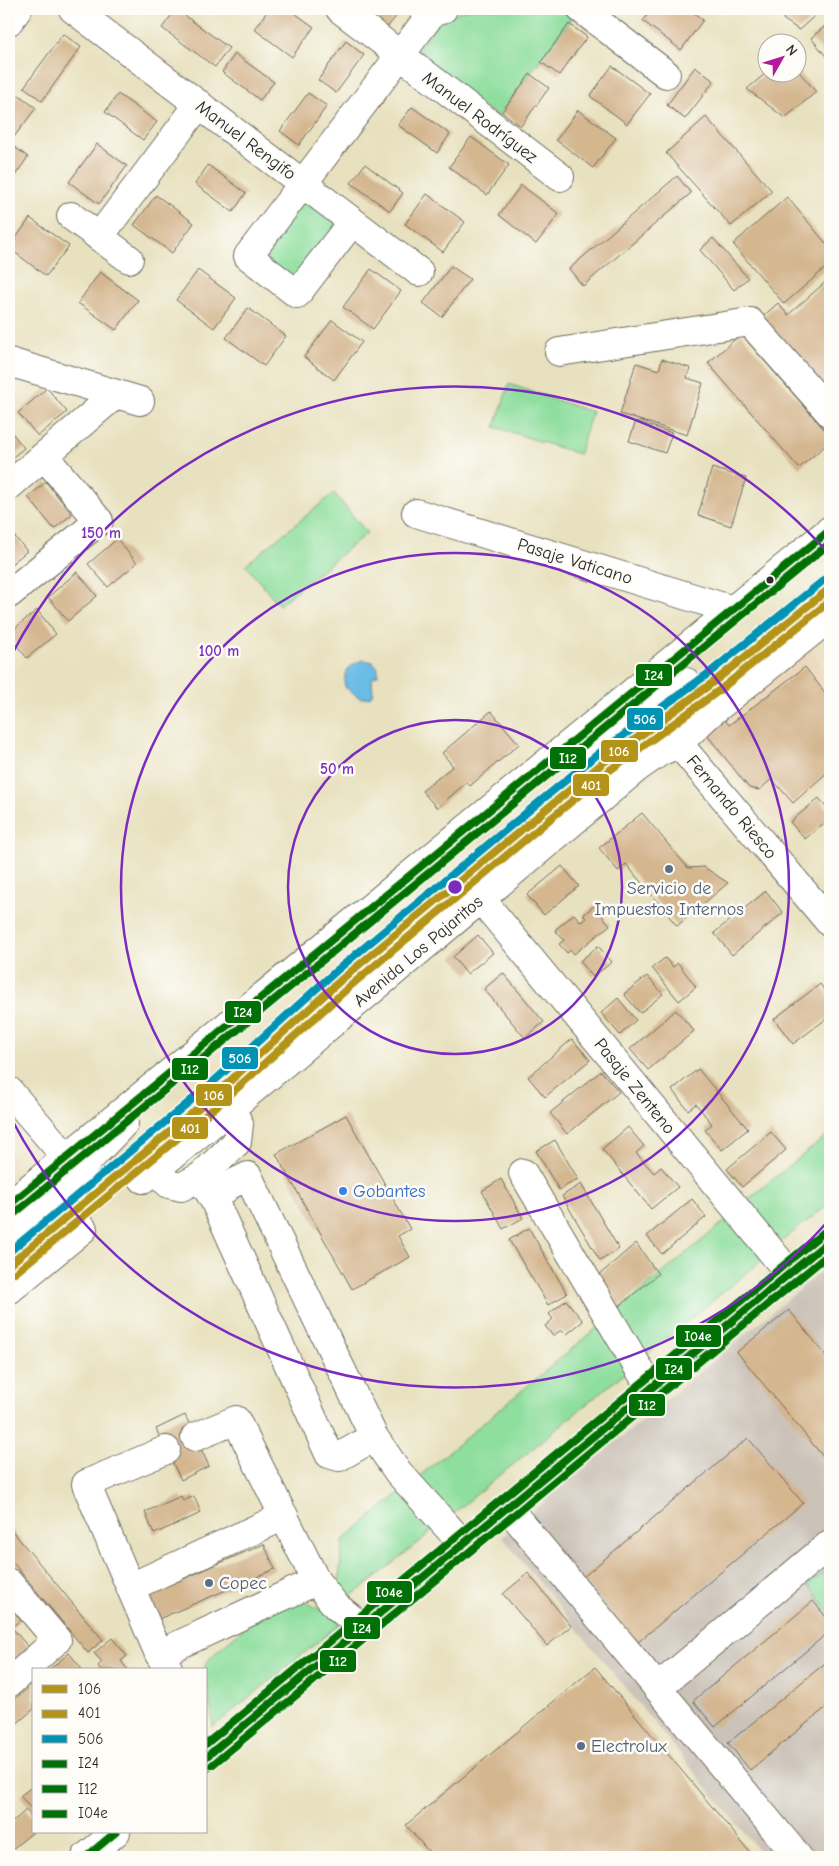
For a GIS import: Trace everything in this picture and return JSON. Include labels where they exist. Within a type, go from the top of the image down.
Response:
[{"type":"street","points":[[9,21],[18,9]]},
{"type":"street","name":"Manuel Rengifo","points":[[73,9],[419,272]]},
{"type":"street","name":"Manuel Rodríguez","points":[[340,9],[560,178]]},
{"type":"street","points":[[581,9],[666,74]]},
{"type":"street","points":[[352,222],[297,294],[248,256],[302,183],[437,10]]},
{"type":"street","points":[[99,237],[199,104]]},
{"type":"street","points":[[71,216],[129,259]]},
{"type":"street","points":[[559,352],[750,322],[830,413]]},
{"type":"street","points":[[9,362],[128,397],[44,456],[9,486]]},
{"type":"street","points":[[9,594],[99,521],[44,456]]},
{"type":"street","name":"Pasaje Vaticano","points":[[416,513],[733,610]]},
{"type":"street","points":[[9,1265],[219,1091],[342,978],[574,786],[733,610],[830,530]]},
{"type":"street","points":[[9,1236],[72,1177],[123,1124],[498,815],[597,737],[701,672],[830,570]]},
{"type":"street","points":[[9,1205],[66,1157],[647,705],[715,681],[830,588]]},
{"type":"street","name":"Avenida Los Pajaritos","points":[[9,1290],[231,1108],[642,763],[678,744],[708,715],[830,618]]},
{"type":"street","name":"Fernando Riesco","points":[[647,705],[830,923]]},
{"type":"street","name":"Pasaje Zenteno","points":[[481,898],[790,1274]]},
{"type":"street","points":[[9,1091],[66,1157]]},
{"type":"street","points":[[155,1170],[169,1184],[181,1188],[200,1177],[237,1142],[239,1124],[231,1108]]},
{"type":"street","points":[[522,1173],[651,1389]]},
{"type":"street","points":[[214,1200],[228,1186],[248,1176],[374,1436],[398,1472],[463,1544]]},
{"type":"street","points":[[200,1177],[214,1200],[330,1454],[339,1457],[374,1436]]},
{"type":"street","points":[[208,1755],[830,1240]]},
{"type":"street","points":[[195,1437],[236,1420],[316,1581],[336,1606],[363,1628]]},
{"type":"street","points":[[166,1450],[86,1484],[164,1662],[316,1581]]},
{"type":"street","points":[[508,1508],[798,1857]]},
{"type":"street","points":[[131,1586],[284,1516]]},
{"type":"street","points":[[657,1688],[830,1544]]},
{"type":"street","points":[[9,1583],[57,1640],[9,1682]]},
{"type":"street","points":[[86,1857],[114,1834]]},
{"type":"shaded area","points":[[807,644],[830,677],[830,776],[776,823],[701,738]]},
{"type":"shaded area","points":[[830,1264],[830,1857],[764,1857],[502,1537]]},
{"type":"green space","points":[[467,9],[563,9],[573,17],[497,117],[415,54],[441,19]]},
{"type":"green space","points":[[302,196],[340,225],[295,285],[257,256]]},
{"type":"green space","points":[[509,384],[592,412],[579,454],[495,427]]},
{"type":"green space","points":[[334,493],[367,533],[279,605],[245,565]]},
{"type":"green space","points":[[830,1133],[830,1203],[781,1242],[746,1201]]},
{"type":"green space","points":[[731,1216],[766,1257],[365,1586],[336,1606],[343,1540]]},
{"type":"green space","points":[[830,1567],[830,1612],[808,1585]]},
{"type":"green space","points":[[280,1597],[304,1602],[341,1623],[213,1727],[208,1688],[208,1668],[206,1668],[205,1664],[217,1651]]},
{"type":"water","points":[[364,660],[373,662],[378,668],[378,675],[372,678],[373,693],[370,697],[360,698],[345,687],[345,677],[346,672],[351,666]]},
{"type":"building","points":[[176,9],[229,48],[215,67],[162,28]]},
{"type":"building","points":[[269,9],[289,9],[314,27],[292,57],[254,29]]},
{"type":"building","points":[[372,9],[402,9],[386,29],[367,15]]},
{"type":"building","points":[[652,9],[689,9],[703,20],[681,50],[643,21]]},
{"type":"building","points":[[789,9],[822,9],[799,30],[783,19]]},
{"type":"building","points":[[830,22],[830,61],[811,38]]},
{"type":"building","points":[[569,24],[587,37],[559,75],[541,62]]},
{"type":"building","points":[[63,34],[81,47],[42,101],[24,87]]},
{"type":"building","points":[[346,41],[364,55],[336,93],[318,80]]},
{"type":"building","points":[[235,54],[274,82],[260,100],[222,72]]},
{"type":"building","points":[[612,66],[650,94],[627,124],[590,96]]},
{"type":"building","points":[[695,67],[714,81],[685,119],[667,105]]},
{"type":"building","points":[[530,74],[549,88],[521,126],[502,112]]},
{"type":"building","points":[[806,80],[816,92],[785,118],[747,89],[756,81],[806,82]]},
{"type":"building","points":[[308,93],[327,106],[299,145],[280,131]]},
{"type":"building","points":[[118,94],[157,122],[143,140],[105,112]]},
{"type":"building","points":[[19,95],[36,108],[14,137],[9,132],[9,108]]},
{"type":"building","points":[[412,107],[450,134],[437,153],[398,125]]},
{"type":"building","points":[[578,110],[616,138],[593,168],[556,140]]},
{"type":"building","points":[[706,117],[772,191],[731,226],[666,153]]},
{"type":"building","points":[[471,137],[509,165],[487,195],[449,167]]},
{"type":"building","points":[[9,143],[28,157],[14,177],[9,173]]},
{"type":"building","points":[[97,144],[127,166],[99,204],[69,182]]},
{"type":"building","points":[[365,164],[403,193],[390,211],[351,183]]},
{"type":"building","points":[[208,165],[246,193],[233,212],[195,184]]},
{"type":"building","points":[[677,176],[691,193],[583,286],[569,269]]},
{"type":"building","points":[[521,185],[559,214],[536,244],[499,215]]},
{"type":"building","points":[[427,194],[465,222],[443,252],[405,224]]},
{"type":"building","points":[[156,195],[194,223],[172,253],[134,225]]},
{"type":"building","points":[[787,197],[830,248],[830,264],[784,304],[733,244]]},
{"type":"building","points":[[30,218],[69,246],[46,276],[9,248]]},
{"type":"building","points":[[713,238],[748,278],[734,290],[700,250]]},
{"type":"building","points":[[451,266],[470,279],[442,317],[423,303]]},
{"type":"building","points":[[371,269],[401,291],[373,329],[343,307]]},
{"type":"building","points":[[198,270],[236,298],[214,328],[176,300]]},
{"type":"building","points":[[100,272],[138,300],[116,330],[78,303]]},
{"type":"building","points":[[830,278],[830,402],[759,320],[778,303],[788,315]]},
{"type":"building","points":[[248,308],[286,336],[264,366],[226,338]]},
{"type":"building","points":[[332,320],[362,342],[334,380],[304,357]]},
{"type":"building","points":[[741,334],[830,436],[830,451],[825,446],[799,468],[708,363]]},
{"type":"building","points":[[662,359],[690,368],[687,378],[703,383],[687,435],[620,414],[636,363],[659,370]]},
{"type":"building","points":[[47,388],[67,412],[38,436],[18,413]]},
{"type":"building","points":[[636,421],[672,433],[665,453],[629,441]]},
{"type":"building","points":[[9,429],[24,448],[9,460]]},
{"type":"building","points":[[712,468],[746,478],[731,526],[698,515]]},
{"type":"building","points":[[46,482],[72,514],[54,529],[28,497]]},
{"type":"building","points":[[9,530],[27,551],[9,566]]},
{"type":"building","points":[[117,539],[137,563],[108,587],[88,564]]},
{"type":"building","points":[[77,572],[97,596],[68,621],[48,597]]},
{"type":"building","points":[[37,610],[56,634],[27,658],[9,636],[9,633]]},
{"type":"building","points":[[805,667],[830,699],[830,770],[793,803],[772,779],[759,790],[749,788],[707,735],[710,726],[722,716],[729,725]]},
{"type":"building","points":[[491,711],[519,744],[470,786],[467,782],[437,808],[422,791],[453,766],[442,753]]},
{"type":"building","points":[[819,798],[830,813],[830,818],[805,839],[790,822]]},
{"type":"building","name":"Servicio de Impuestos Internos","points":[[642,813],[688,868],[704,867],[728,883],[677,926],[626,864],[618,871],[599,848]]},
{"type":"building","points":[[562,866],[579,886],[544,915],[527,895]]},
{"type":"building","points":[[766,891],[783,913],[732,955],[714,933]]},
{"type":"building","points":[[594,906],[610,925],[574,954],[571,950],[567,953],[559,944],[564,940],[555,930],[574,914],[581,922],[586,918],[583,915]]},
{"type":"building","points":[[478,935],[493,953],[467,974],[453,957]]},
{"type":"building","points":[[598,946],[612,962],[593,977],[580,961]]},
{"type":"building","points":[[665,958],[673,967],[678,963],[696,987],[679,1001],[652,968]]},
{"type":"building","points":[[503,973],[544,1022],[525,1038],[484,989]]},
{"type":"building","points":[[647,976],[663,994],[640,1013],[624,994]]},
{"type":"building","points":[[820,984],[830,998],[830,1016],[793,1044],[774,1019]]},
{"type":"building","points":[[618,998],[636,1020],[620,1035],[601,1013]]},
{"type":"building","points":[[676,1010],[694,1031],[648,1070],[630,1049]]},
{"type":"building","points":[[572,1039],[590,1060],[545,1097],[528,1077]]},
{"type":"building","points":[[698,1069],[748,1129],[722,1150],[705,1130],[712,1124],[696,1104],[688,1110],[672,1090]]},
{"type":"building","points":[[601,1071],[619,1092],[567,1134],[550,1113]]},
{"type":"building","name":"Gobantes","points":[[346,1115],[410,1229],[398,1236],[410,1257],[352,1289],[276,1154]]},
{"type":"building","points":[[628,1127],[644,1146],[636,1153],[654,1173],[661,1167],[678,1187],[651,1209],[602,1149]]},
{"type":"building","points":[[771,1132],[786,1150],[742,1187],[727,1169]]},
{"type":"building","points":[[555,1140],[578,1179],[559,1190],[536,1151]]},
{"type":"building","points":[[501,1179],[523,1218],[503,1229],[482,1191]]},
{"type":"building","points":[[581,1184],[619,1249],[600,1261],[562,1196]]},
{"type":"building","points":[[692,1199],[706,1217],[662,1254],[647,1236]]},
{"type":"building","points":[[529,1228],[567,1294],[548,1305],[509,1240]]},
{"type":"building","points":[[636,1243],[658,1274],[617,1308],[598,1276]]},
{"type":"building","points":[[566,1300],[583,1321],[566,1335],[561,1330],[553,1336],[545,1326],[553,1319],[549,1314]]},
{"type":"building","points":[[789,1310],[828,1358],[830,1356],[830,1465],[737,1352]]},
{"type":"building","points":[[185,1415],[209,1466],[181,1480],[156,1429]]},
{"type":"building","points":[[748,1438],[803,1503],[637,1643],[582,1578]]},
{"type":"building","points":[[181,1496],[183,1501],[194,1496],[201,1513],[154,1534],[145,1512]]},
{"type":"building","points":[[9,1527],[103,1640],[88,1653],[9,1558]]},
{"type":"building","name":"Copec","points":[[264,1544],[275,1569],[154,1621],[144,1596]]},
{"type":"building","points":[[528,1573],[571,1626],[547,1646],[503,1594]]},
{"type":"building","points":[[9,1592],[28,1614],[12,1627],[9,1623]]},
{"type":"building","points":[[813,1601],[830,1622],[830,1631],[715,1727],[693,1701]]},
{"type":"building","points":[[13,1629],[31,1650],[9,1669],[9,1633]]},
{"type":"building","points":[[112,1638],[127,1656],[121,1661],[126,1668],[100,1668],[98,1666],[102,1662],[94,1653]]},
{"type":"building","points":[[69,1653],[81,1668],[51,1668]]},
{"type":"building","points":[[830,1659],[830,1704],[750,1770],[728,1743]]},
{"type":"building","name":"Electrolux","points":[[595,1667],[754,1857],[433,1857],[406,1825]]},
{"type":"building","points":[[32,1685],[32,1711],[9,1730],[9,1704]]},
{"type":"building","points":[[32,1787],[32,1810],[20,1796]]},
{"type":"building","points":[[26,1810],[32,1818],[32,1833],[9,1852],[9,1825]]},
{"type":"transit line","name":"I24","points":[[9,1205],[830,530]]},
{"type":"transit line","name":"I12","points":[[15,1213],[830,543]]},
{"type":"transit line","name":"506","points":[[9,1252],[212,1083],[336,971],[538,803],[598,754],[709,673],[824,580]]},
{"type":"transit line","name":"106","points":[[9,1265],[219,1091],[342,979],[544,811],[604,762],[715,681],[830,588]]},
{"type":"transit line","name":"401","points":[[15,1273],[225,1099],[349,987],[550,819],[610,770],[721,689],[830,601]]},
{"type":"transit line","name":"I04e","points":[[208,1742],[824,1232]]},
{"type":"transit line","name":"I24","points":[[208,1755],[830,1240]]},
{"type":"transit line","name":"I12","points":[[212,1765],[830,1253]]},
{"type":"transit line","name":"I24","points":[[86,1857],[114,1834]]},
{"type":"place","name":"Servicio de Impuestos Internos","points":[[669,869]]},
{"type":"place","name":"Gobantes","points":[[343,1191]]},
{"type":"place","name":"Copec","points":[[209,1583]]},
{"type":"place","name":"Electrolux","points":[[581,1746]]}]
